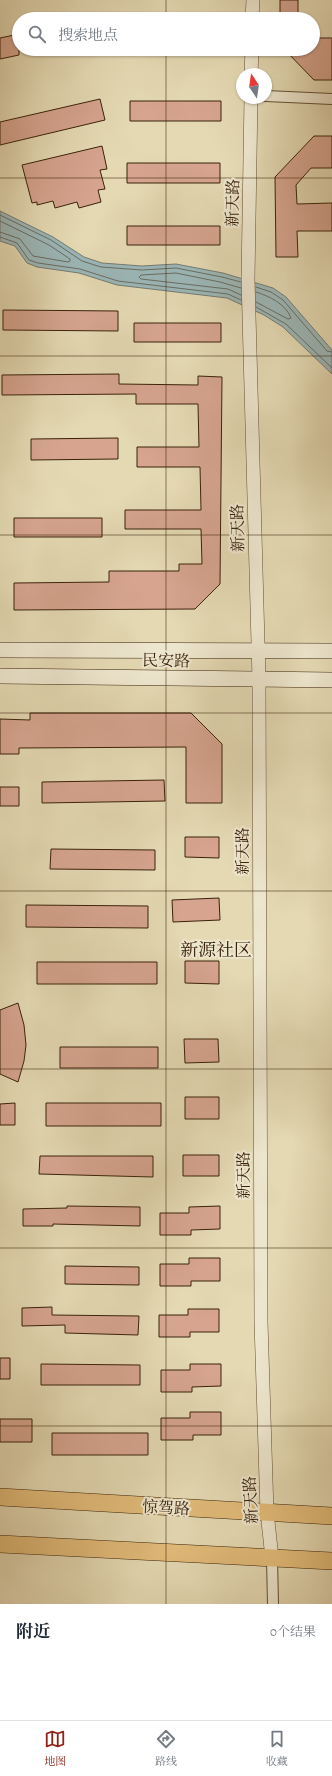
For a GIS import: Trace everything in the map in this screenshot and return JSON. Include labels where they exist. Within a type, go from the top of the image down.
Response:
[{"type":"main road","name":"民安路","points":[[0,650],[332,651]]},
{"type":"main road","name":"民安路","points":[[0,676],[332,680]]},
{"type":"main road","name":"惊驾路","points":[[0,1497],[332,1516]]},
{"type":"main road","points":[[0,1544],[332,1561]]},
{"type":"street","points":[[252,12],[253,0]]},
{"type":"street","points":[[252,56],[252,68]]},
{"type":"street","points":[[272,96],[332,99]]},
{"type":"street","name":"新天路","points":[[251,104],[248,279],[258,679],[260,1314],[267,1512],[272,1558],[273,1604]]},
{"type":"water","points":[[0,211],[53,237],[84,257],[102,263],[142,266],[176,264],[223,273],[273,288],[286,297],[332,350],[332,374],[283,327],[264,315],[227,298],[117,285],[79,273],[37,267],[27,263],[15,246],[0,241]]},
{"type":"building","points":[[280,0],[298,0],[298,12],[280,12]]},
{"type":"building","points":[[12,35],[12,56],[14,56],[0,59],[0,38]]},
{"type":"building","points":[[320,38],[332,38],[332,80],[314,80],[291,56],[320,56]]},
{"type":"building","points":[[100,99],[105,120],[0,145],[0,122]]},
{"type":"building","points":[[130,101],[221,101],[221,121],[130,121]]},
{"type":"building","points":[[314,136],[332,136],[332,168],[311,168],[296,185],[297,204],[332,203],[332,231],[297,231],[298,257],[276,257],[275,177]]},
{"type":"building","points":[[102,146],[107,169],[100,170],[105,189],[98,190],[101,202],[79,208],[77,202],[55,208],[53,201],[37,205],[37,202],[32,203],[22,165]]},
{"type":"building","points":[[127,163],[220,163],[220,183],[127,183]]},
{"type":"building","points":[[127,226],[220,226],[220,245],[127,245]]},
{"type":"building","points":[[3,310],[118,311],[118,331],[3,330]]},
{"type":"building","points":[[134,323],[221,323],[221,342],[134,342]]},
{"type":"building","points":[[119,374],[119,384],[198,385],[198,376],[222,377],[220,584],[195,609],[14,610],[14,583],[109,582],[109,571],[179,571],[179,564],[202,564],[201,529],[125,529],[125,510],[201,510],[200,467],[137,467],[137,447],[199,447],[198,404],[136,404],[136,394],[2,395],[2,375]]},
{"type":"building","points":[[118,438],[118,459],[31,460],[31,439]]},
{"type":"building","points":[[14,518],[102,518],[102,537],[14,537]]},
{"type":"building","points":[[30,713],[191,713],[222,744],[222,803],[186,803],[186,747],[19,748],[19,754],[0,754],[0,719],[30,720]]},
{"type":"building","points":[[164,780],[165,801],[42,803],[42,782]]},
{"type":"building","points":[[0,787],[19,787],[19,806],[0,806]]},
{"type":"building","points":[[185,837],[219,837],[219,858],[185,857]]},
{"type":"building","points":[[51,849],[155,850],[155,870],[50,869]]},
{"type":"building","points":[[219,898],[220,920],[173,922],[172,900]]},
{"type":"building","points":[[26,905],[148,906],[148,928],[26,927]]},
{"type":"building","points":[[185,961],[219,961],[219,984],[185,983]]},
{"type":"building","points":[[37,962],[157,962],[157,984],[37,984]]},
{"type":"building","points":[[18,1003],[24,1025],[26,1045],[24,1061],[18,1082],[0,1074],[0,1010]]},
{"type":"building","points":[[184,1039],[218,1039],[219,1062],[185,1063]]},
{"type":"building","points":[[60,1047],[158,1047],[158,1068],[60,1068]]},
{"type":"building","points":[[185,1097],[219,1097],[219,1119],[185,1119]]},
{"type":"building","points":[[15,1103],[15,1125],[0,1125],[0,1104]]},
{"type":"building","points":[[46,1103],[161,1103],[161,1126],[46,1126]]},
{"type":"building","points":[[183,1155],[219,1155],[219,1176],[183,1176]]},
{"type":"building","points":[[40,1156],[153,1156],[153,1177],[39,1174]]},
{"type":"building","points":[[67,1206],[140,1207],[140,1226],[53,1224],[53,1226],[23,1226],[23,1209],[67,1208]]},
{"type":"building","points":[[220,1206],[220,1229],[191,1230],[191,1235],[160,1235],[160,1213],[189,1213],[189,1207]]},
{"type":"building","points":[[189,1258],[220,1258],[220,1281],[191,1281],[191,1286],[160,1286],[160,1264],[189,1264]]},
{"type":"building","points":[[65,1266],[139,1267],[139,1285],[65,1284]]},
{"type":"building","points":[[52,1307],[52,1315],[139,1316],[138,1335],[65,1333],[65,1325],[22,1326],[22,1308]]},
{"type":"building","points":[[188,1309],[219,1309],[219,1332],[190,1332],[190,1337],[159,1337],[159,1315],[188,1315]]},
{"type":"building","points":[[0,1358],[10,1358],[10,1379],[0,1379]]},
{"type":"building","points":[[41,1364],[140,1365],[140,1385],[41,1385]]},
{"type":"building","points":[[190,1364],[221,1364],[221,1386],[192,1387],[192,1392],[161,1392],[161,1370],[190,1370]]},
{"type":"building","points":[[190,1412],[221,1412],[221,1435],[193,1435],[193,1440],[161,1440],[161,1418],[190,1418]]},
{"type":"building","points":[[0,1419],[32,1419],[32,1442],[0,1442]]},
{"type":"building","points":[[52,1433],[148,1433],[148,1455],[52,1455]]},
{"type":"district","name":"新源社区","points":[[216,950]]}]
